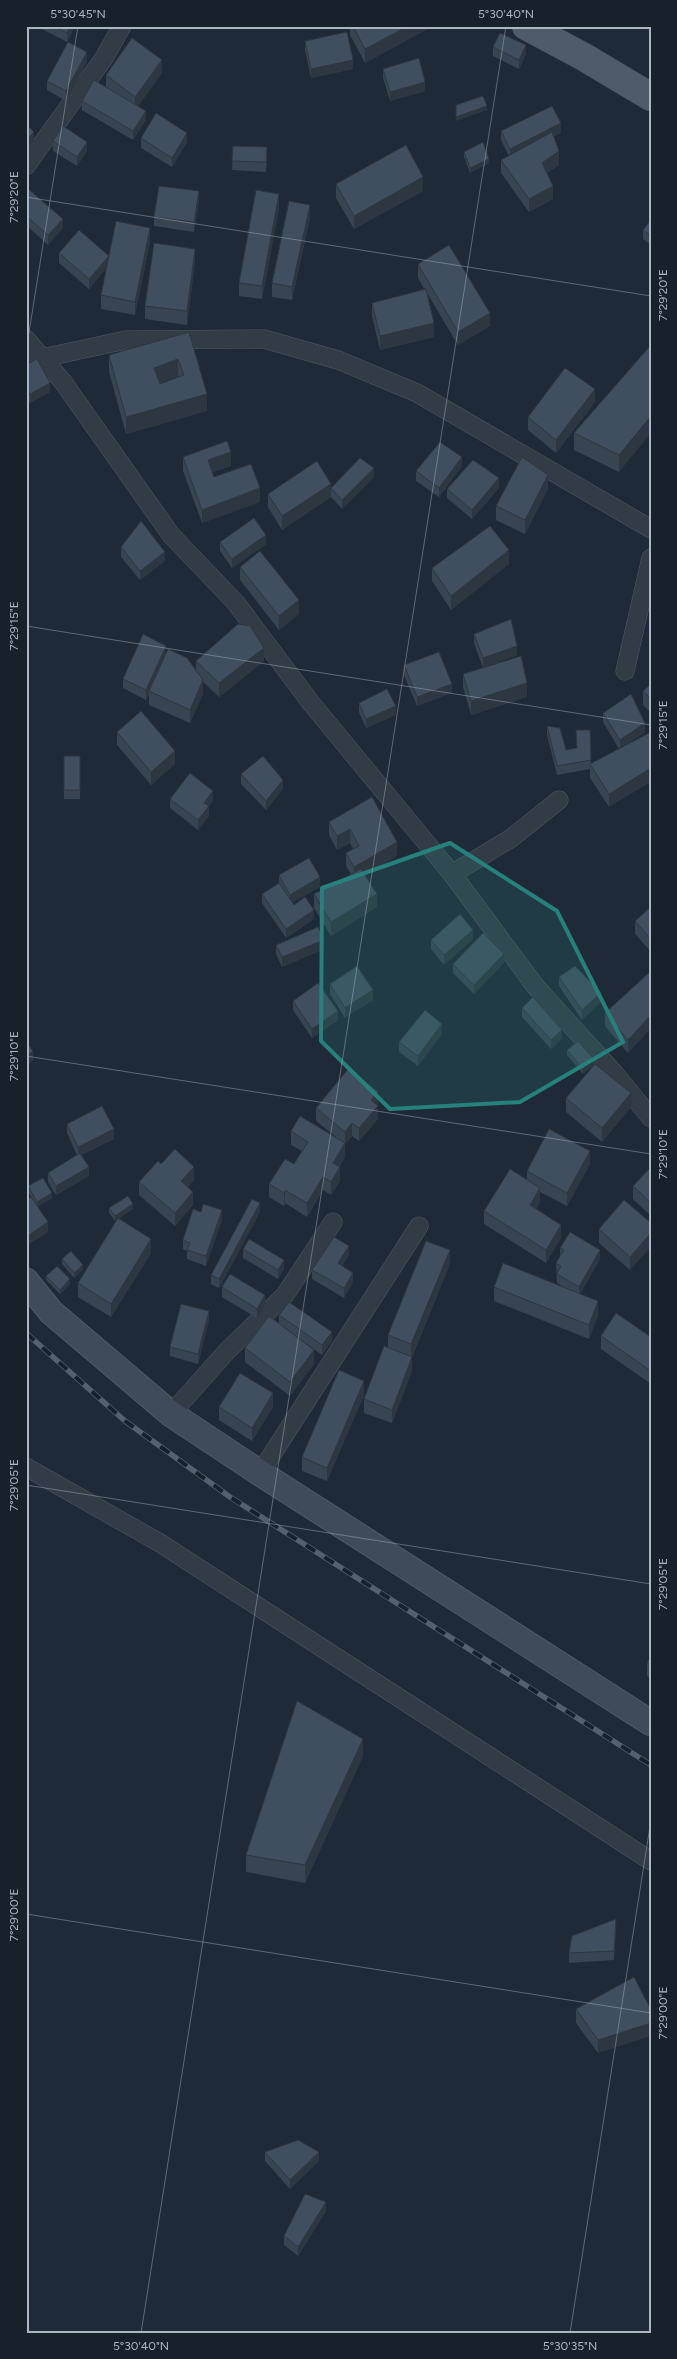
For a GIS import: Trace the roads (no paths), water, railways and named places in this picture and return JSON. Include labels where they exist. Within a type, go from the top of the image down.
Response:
[{"type":"main road","points":[[526,26],[584,50],[641,83]]},
{"type":"main road","points":[[553,26],[584,50]]},
{"type":"street","points":[[26,166],[104,58],[122,26]]},
{"type":"street","points":[[26,339],[34,361],[63,382],[172,535],[236,603],[311,704],[452,874],[536,987],[615,1074],[651,1118]]},
{"type":"street","points":[[34,361],[126,340],[264,339],[338,360],[417,393],[651,529]]},
{"type":"street","points":[[625,672],[651,558]]},
{"type":"street","points":[[452,874],[510,839],[559,800]]},
{"type":"street","points":[[172,1414],[227,1351],[285,1294],[333,1222]]},
{"type":"street","points":[[260,1473],[419,1226]]},
{"type":"street","points":[[26,1281],[51,1312],[172,1414],[260,1473],[651,1723]]},
{"type":"street","points":[[26,1467],[160,1543],[651,1861]]},
{"type":"railway","points":[[26,1333],[125,1421],[230,1497],[651,1765]]}]
